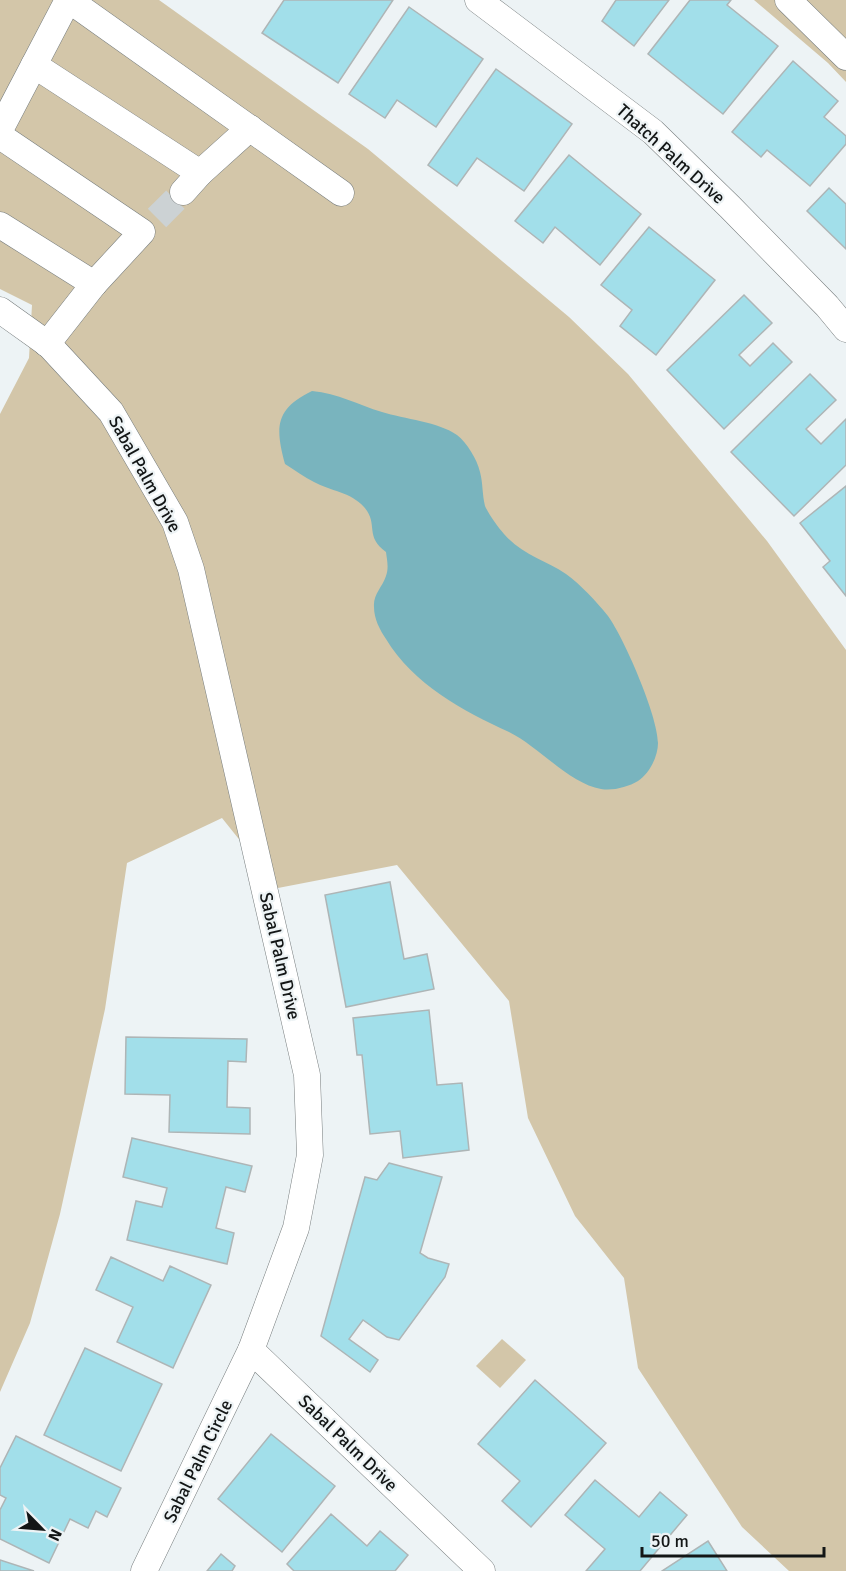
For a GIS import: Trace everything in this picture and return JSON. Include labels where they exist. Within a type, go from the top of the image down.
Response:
[{"type":"street","points":[[0,130],[69,0],[341,193]]},
{"type":"street","name":"Thatch Palm Drive","points":[[478,0],[652,132],[738,215],[827,306],[846,329]]},
{"type":"street","points":[[788,0],[846,57]]},
{"type":"street","points":[[34,65],[200,173]]},
{"type":"street","points":[[183,192],[200,173],[250,128]]},
{"type":"street","points":[[0,136],[149,225],[94,284],[47,344]]},
{"type":"street","points":[[0,225],[94,284]]},
{"type":"street","name":"Sabal Palm Drive","points":[[0,310],[47,344],[111,412],[175,522],[191,570],[307,1075],[310,1155],[296,1228],[251,1350],[482,1571]]},
{"type":"street","name":"Sabal Palm Circle","points":[[144,1571],[251,1350]]},
{"type":"shaded area","points":[[0,0],[159,0],[368,149],[569,317],[628,374],[767,541],[846,650],[846,1571],[789,1571],[742,1527],[638,1368],[624,1278],[575,1216],[528,1118],[509,1001],[397,865],[278,888],[222,818],[127,863],[105,1009],[60,1214],[30,1323],[0,1392],[0,414],[29,358],[32,305],[0,289]]},
{"type":"shaded area","points":[[754,0],[846,0],[846,82],[828,63]]},
{"type":"shaded area","points":[[502,1339],[526,1360],[500,1388],[476,1366]]},
{"type":"water","points":[[312,391],[331,394],[382,412],[441,427],[457,435],[464,442],[479,467],[485,506],[499,528],[518,547],[558,569],[577,583],[608,616],[623,641],[639,678],[657,731],[657,753],[650,769],[642,778],[620,788],[601,789],[589,786],[520,738],[474,715],[440,694],[410,670],[397,655],[375,616],[375,598],[386,576],[388,564],[386,552],[375,541],[368,513],[353,498],[314,482],[285,464],[279,429],[281,420],[291,405]]},
{"type":"building","points":[[284,0],[393,0],[338,83],[262,33]]},
{"type":"building","points":[[616,0],[669,0],[634,46],[602,21]]},
{"type":"building","points":[[690,0],[731,0],[727,5],[778,46],[723,114],[648,54]]},
{"type":"building","points":[[409,7],[483,59],[436,127],[397,100],[385,118],[349,94]]},
{"type":"building","points":[[793,61],[838,101],[824,117],[846,136],[846,144],[810,186],[767,150],[761,157],[732,132]]},
{"type":"building","points":[[496,69],[572,124],[524,191],[477,158],[457,186],[428,165]]},
{"type":"building","points":[[569,155],[641,214],[600,265],[555,227],[543,243],[515,221]]},
{"type":"building","points":[[829,188],[846,204],[846,249],[807,211]]},
{"type":"building","points":[[649,227],[715,280],[656,355],[620,326],[632,310],[601,285]]},
{"type":"building","points":[[744,295],[772,323],[739,355],[750,366],[773,343],[792,362],[724,429],[667,370]]},
{"type":"building","points":[[810,374],[836,400],[806,429],[821,444],[846,419],[846,465],[794,516],[731,452]]},
{"type":"building","points":[[846,486],[846,596],[823,567],[830,561],[800,523]]},
{"type":"building","points":[[390,882],[404,959],[427,954],[434,989],[346,1007],[325,895]]},
{"type":"building","points":[[429,1010],[437,1085],[462,1083],[469,1150],[403,1158],[400,1131],[370,1134],[362,1055],[357,1055],[353,1018]]},
{"type":"building","points":[[126,1037],[247,1039],[246,1062],[228,1061],[227,1107],[250,1108],[250,1134],[169,1132],[170,1095],[125,1094]]},
{"type":"building","points":[[132,1138],[252,1166],[245,1192],[226,1187],[216,1228],[234,1233],[227,1264],[127,1240],[136,1201],[162,1207],[167,1188],[123,1177]]},
{"type":"building","points":[[389,1163],[442,1177],[420,1253],[428,1258],[449,1264],[445,1277],[399,1340],[387,1337],[363,1320],[349,1339],[378,1360],[370,1372],[321,1336],[365,1177],[377,1180]]},
{"type":"building","points":[[111,1257],[163,1281],[170,1266],[211,1285],[173,1368],[117,1342],[133,1307],[96,1290]]},
{"type":"building","points":[[85,1348],[162,1384],[121,1471],[44,1435]]},
{"type":"building","points":[[535,1380],[606,1443],[531,1527],[502,1501],[520,1481],[478,1444]]},
{"type":"building","points":[[271,1434],[335,1486],[282,1552],[218,1499]]},
{"type":"building","points":[[16,1436],[121,1488],[107,1517],[96,1511],[88,1528],[70,1519],[49,1563],[0,1539],[0,1510],[6,1498],[0,1495],[0,1468]]},
{"type":"building","points":[[595,1480],[639,1517],[660,1492],[687,1515],[640,1571],[586,1571],[605,1549],[565,1515]]},
{"type":"building","points":[[331,1514],[367,1546],[380,1531],[408,1555],[395,1571],[294,1571],[287,1564]]},
{"type":"building","points":[[708,1541],[727,1571],[662,1571]]},
{"type":"building","points":[[221,1554],[235,1566],[232,1571],[207,1571]]},
{"type":"building","points":[[0,1560],[34,1571],[0,1571]]},
{"type":"tunnel","points":[[157,218],[183,192]]}]
